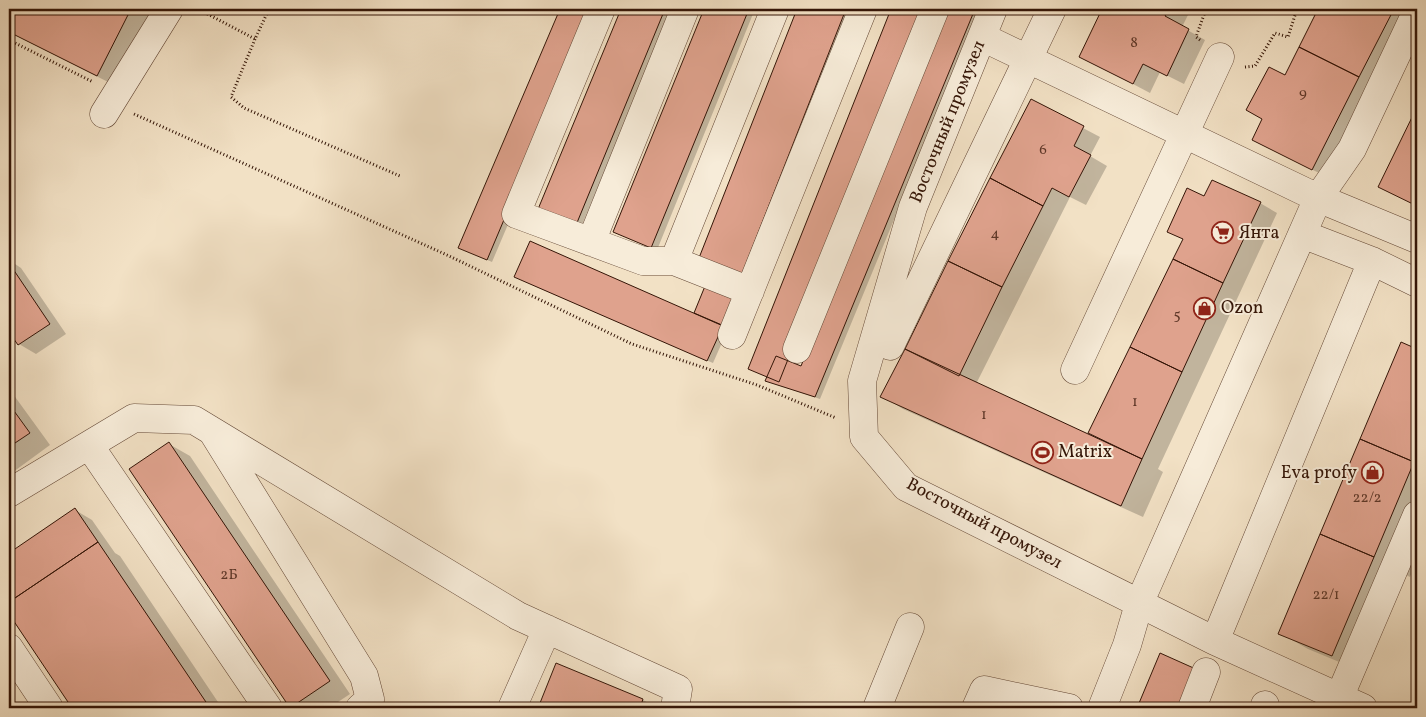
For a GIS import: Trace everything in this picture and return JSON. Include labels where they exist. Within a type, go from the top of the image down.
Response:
[{"type":"street","points":[[110,103],[168,9]]},
{"type":"street","points":[[601,9],[516,214],[643,261],[674,260],[750,290]]},
{"type":"street","points":[[591,242],[685,9]]},
{"type":"street","points":[[674,260],[775,9]]},
{"type":"street","points":[[732,335],[863,9]]},
{"type":"street","points":[[796,349],[935,9]]},
{"type":"street","name":"Восточный промузел","points":[[993,9],[913,206],[887,345],[862,381],[864,437],[906,487],[1215,641],[1363,708]]},
{"type":"street","points":[[887,345],[1052,9]]},
{"type":"street","points":[[1102,708],[1127,645],[1139,604],[1318,198],[1352,149],[1417,11]]},
{"type":"street","points":[[982,37],[1318,198],[1417,239]]},
{"type":"street","points":[[1075,370],[1220,57]]},
{"type":"street","points":[[1302,234],[1372,261],[1417,283]]},
{"type":"street","points":[[1215,641],[1372,261]]},
{"type":"street","points":[[9,493],[134,418],[194,420],[518,616],[678,689],[675,708]]},
{"type":"street","points":[[212,430],[364,676],[370,699],[360,708]]},
{"type":"street","points":[[88,445],[268,708]]},
{"type":"street","points":[[1339,698],[1417,515]]},
{"type":"street","points":[[877,708],[910,627]]},
{"type":"street","points":[[512,708],[547,629]]},
{"type":"street","points":[[13,665],[49,708]]},
{"type":"street","points":[[1192,708],[1206,672]]},
{"type":"street","points":[[976,708],[984,690],[1069,708]]},
{"type":"path","points":[[198,9],[255,38]]},
{"type":"path","points":[[269,9],[231,97],[244,108],[400,176]]},
{"type":"path","points":[[1220,57],[1238,67],[1255,66],[1275,33],[1288,37],[1297,9]]},
{"type":"path","points":[[9,40],[110,103],[447,255],[632,344],[757,386],[834,418],[863,406]]},
{"type":"building","points":[[9,9],[131,9],[97,76],[9,32]]},
{"type":"building","points":[[560,9],[593,9],[487,260],[458,248]]},
{"type":"building","points":[[621,9],[665,9],[574,230],[536,214]]},
{"type":"building","points":[[704,9],[749,9],[651,248],[613,232]]},
{"type":"building","points":[[797,9],[846,9],[722,325],[694,313],[712,269],[697,263]]},
{"type":"building","points":[[891,9],[927,9],[779,382],[748,369]]},
{"type":"building","points":[[947,9],[975,9],[815,397],[765,381],[776,356],[801,366]]},
{"type":"building","points":[[1102,9],[1169,9],[1165,16],[1189,29],[1167,76],[1143,64],[1133,84],[1079,57]]},
{"type":"building","points":[[1318,9],[1394,9],[1359,77],[1299,47]]},
{"type":"building","points":[[1299,47],[1359,77],[1312,170],[1252,140],[1262,119],[1246,110],[1269,67],[1285,75]]},
{"type":"building","points":[[1031,99],[1084,126],[1074,146],[1091,155],[1069,197],[1052,188],[1043,206],[990,178]]},
{"type":"building","points":[[1417,107],[1417,206],[1378,187]]},
{"type":"building","points":[[990,178],[1043,206],[1002,287],[948,261]]},
{"type":"building","points":[[1212,180],[1261,202],[1223,283],[1173,259],[1183,239],[1167,232],[1187,188],[1204,196]]},
{"type":"building","points":[[530,241],[723,326],[707,361],[514,277]]},
{"type":"building","points":[[1173,259],[1223,283],[1182,372],[1130,347]]},
{"type":"building","points":[[948,261],[1002,287],[959,376],[905,349]]},
{"type":"building","points":[[9,263],[50,324],[18,345],[9,332]]},
{"type":"building","points":[[1401,342],[1417,349],[1417,454],[1414,462],[1360,439]]},
{"type":"building","points":[[1130,347],[1182,372],[1142,459],[1088,433]]},
{"type":"building","points":[[905,349],[1142,459],[1121,506],[880,397]]},
{"type":"building","points":[[9,404],[30,433],[9,447]]},
{"type":"building","points":[[1360,439],[1414,462],[1374,557],[1320,534]]},
{"type":"building","points":[[169,442],[330,681],[290,708],[129,469]]},
{"type":"building","points":[[75,508],[98,542],[9,602],[9,553]]},
{"type":"building","points":[[1320,534],[1374,557],[1332,656],[1278,634]]},
{"type":"building","points":[[98,542],[210,708],[72,708],[9,614],[9,602]]},
{"type":"building","points":[[1160,653],[1198,670],[1181,708],[1137,708]]},
{"type":"building","points":[[556,663],[643,699],[640,708],[538,708]]},
{"type":"place","name":"Янта","points":[[1223,233]]},
{"type":"place","name":"Ozon","points":[[1205,308]]},
{"type":"place","name":"Matrix","points":[[1042,452]]},
{"type":"place","name":"Eva profy","points":[[1373,473]]}]
